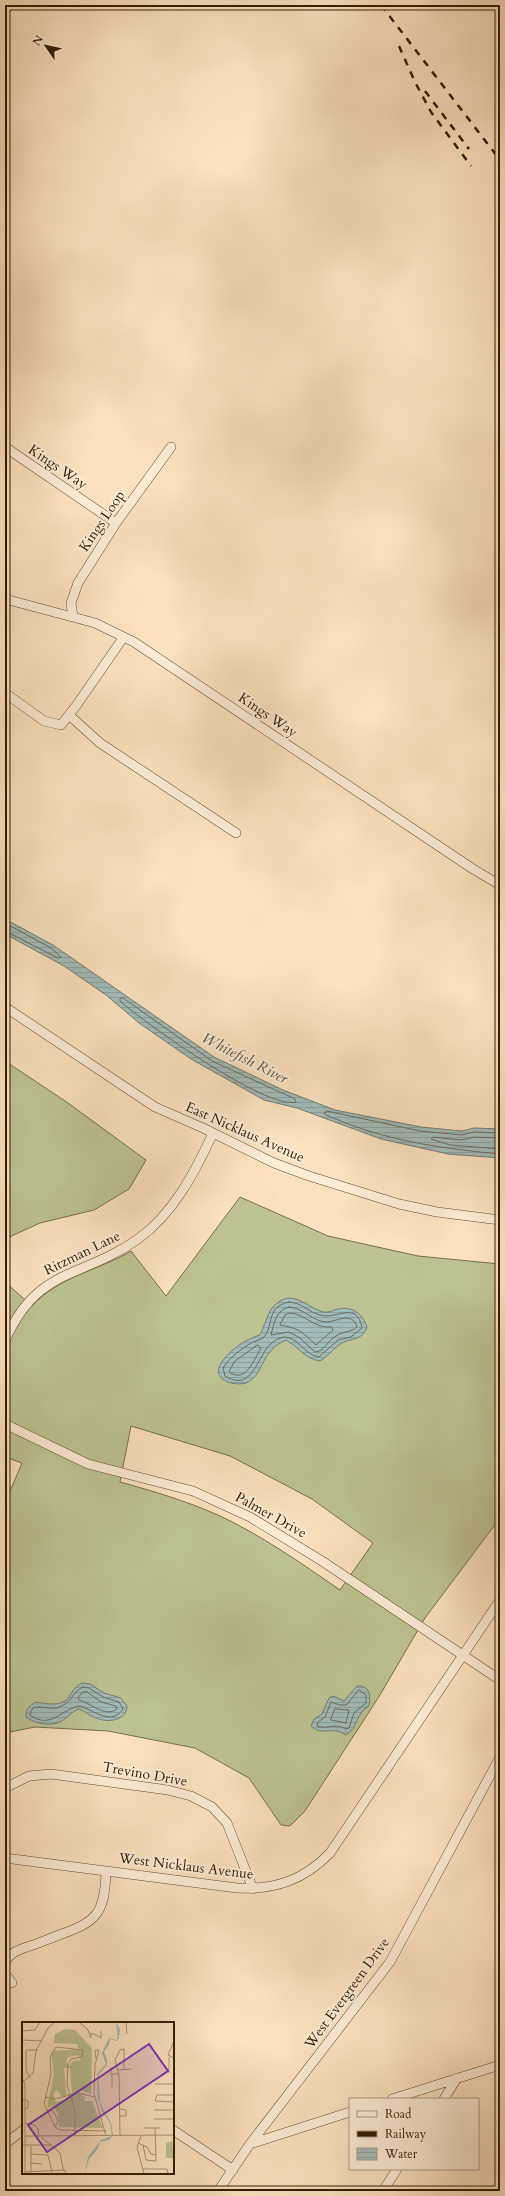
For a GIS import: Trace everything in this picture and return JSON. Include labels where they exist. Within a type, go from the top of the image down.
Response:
[{"type":"street","name":"Kings Loop","points":[[73,617],[71,603],[75,590],[116,523],[171,447]]},
{"type":"street","name":"Kings Way","points":[[5,448],[116,523]]},
{"type":"street","name":"Kings Way","points":[[5,599],[105,627],[123,638],[134,642],[459,860],[500,885]]},
{"type":"street","points":[[5,693],[44,721],[61,725],[123,638]]},
{"type":"street","points":[[69,715],[100,743],[236,833]]},
{"type":"street","name":"East Nicklaus Avenue","points":[[5,1007],[137,1097],[274,1163],[371,1197],[437,1212],[500,1220]]},
{"type":"street","name":"Ritzman Lane","points":[[5,1341],[23,1309],[46,1285],[124,1248],[154,1226],[184,1189],[213,1133]]},
{"type":"street","name":"Palmer Drive","points":[[5,1424],[88,1464],[174,1485],[236,1510],[322,1561],[500,1680]]},
{"type":"street","points":[[463,1655],[500,1600]]},
{"type":"street","name":"West Nicklaus Avenue","points":[[5,1858],[254,1889],[281,1885],[295,1880],[320,1864],[330,1853],[463,1655]]},
{"type":"street","name":"West Evergreen Drive","points":[[218,2191],[250,2144],[390,1962],[488,1776],[500,1757]]},
{"type":"street","name":"Trevino Drive","points":[[5,1788],[29,1776],[51,1774],[168,1790],[191,1796],[212,1807],[227,1823],[254,1889]]},
{"type":"street","points":[[5,1962],[17,1951],[80,1928],[90,1922],[97,1913],[102,1898],[106,1871]]},
{"type":"street","points":[[5,1974],[12,1983]]},
{"type":"street","points":[[395,2098],[500,2065]]},
{"type":"street","points":[[445,2098],[457,2078]]},
{"type":"street","points":[[250,2144],[349,2112]]},
{"type":"street","points":[[5,2144],[22,2131]]},
{"type":"street","points":[[174,2131],[233,2170]]},
{"type":"street","points":[[383,2191],[397,2170]]},
{"type":"green space","points":[[5,1061],[68,1103],[146,1160],[129,1189],[94,1210],[40,1223],[5,1239]]},
{"type":"green space","points":[[240,1197],[328,1236],[418,1256],[500,1264],[500,1518],[425,1618],[380,1695],[305,1811],[290,1826],[281,1825],[249,1778],[195,1748],[108,1731],[35,1727],[5,1733],[5,1503],[22,1463],[5,1457],[5,1282],[32,1306],[42,1296],[66,1281],[119,1258],[131,1251],[166,1296]],"holes":[[[131,1426],[230,1456],[312,1499],[373,1543],[340,1590],[265,1540],[218,1515],[194,1505],[120,1482]]]},
{"type":"water","points":[[5,919],[53,945],[214,1057],[283,1090],[335,1110],[421,1127],[462,1131],[474,1128],[500,1129],[500,1158],[448,1154],[381,1139],[297,1108],[264,1100],[191,1059],[139,1023],[106,995],[64,966],[5,934]]},
{"type":"water","points":[[288,1298],[299,1300],[323,1312],[344,1308],[353,1310],[363,1318],[367,1327],[358,1338],[336,1347],[320,1361],[310,1358],[286,1340],[271,1350],[257,1373],[248,1382],[239,1384],[223,1380],[218,1372],[222,1362],[236,1347],[260,1335],[272,1308],[281,1300]]},
{"type":"water","points":[[82,1683],[90,1684],[104,1693],[121,1698],[127,1706],[124,1715],[116,1720],[100,1720],[79,1709],[60,1722],[53,1724],[37,1722],[26,1717],[27,1710],[34,1703],[58,1704],[66,1700],[76,1687]]},
{"type":"water","points":[[357,1686],[365,1687],[367,1689],[370,1695],[370,1702],[369,1706],[361,1713],[350,1732],[346,1735],[336,1731],[319,1731],[311,1726],[314,1719],[322,1714],[329,1698],[333,1696],[344,1701]]},
{"type":"railway","points":[[381,5],[500,160]]},
{"type":"railway","points":[[399,46],[415,82],[431,112],[471,166]]},
{"type":"railway","points":[[425,91],[469,149]]},
{"type":"water label","name":"Whitefish River","points":[[245,1058]]}]
